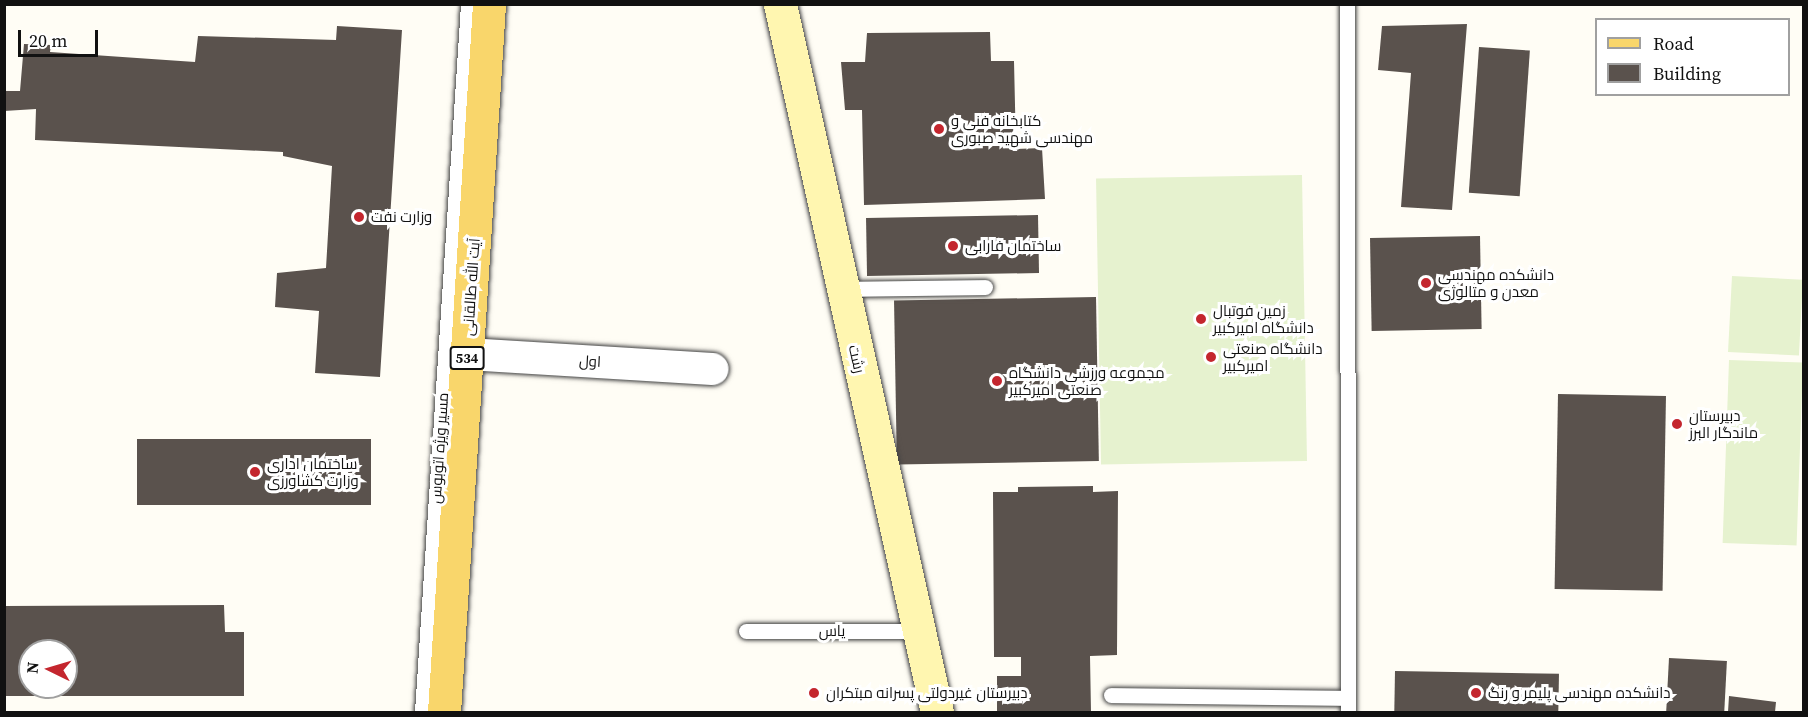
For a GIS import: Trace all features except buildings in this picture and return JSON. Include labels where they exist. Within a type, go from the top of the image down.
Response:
[{"type":"main road","name":"آیت الله طالقانی","points":[[444,712],[489,4]]},
{"type":"street","name":"رشت","points":[[780,4],[937,712]]},
{"type":"street","name":"اول","points":[[467,354],[713,369]]},
{"type":"lane","name":"مسیر ویژه اتوبوس","points":[[422,712],[468,4]]},
{"type":"lane","points":[[1111,695],[1348,705],[1347,4]]},
{"type":"lane","points":[[842,289],[985,287]]},
{"type":"lane","name":"یاس","points":[[746,631],[918,631]]},
{"type":"green space","name":"زمین فوتبال دانشگاه امیرکبیر","points":[[1302,175],[1307,461],[1101,465],[1096,179]]},
{"type":"green space","points":[[1732,276],[1803,280],[1799,356],[1728,352]]},
{"type":"green space","points":[[1729,360],[1803,363],[1797,545],[1723,543]]},
{"type":"place","name":"کتابخانه فنی و مهندسی شهید صبوری","points":[[939,129]]},
{"type":"place","name":"وزارت نفت","points":[[359,217]]},
{"type":"place","name":"ساختمان فارابی","points":[[953,246]]},
{"type":"place","name":"دانشکده مهندسی معدن و متالوژی","points":[[1426,283]]},
{"type":"place","name":"زمین فوتبال دانشگاه امیرکبیر","points":[[1201,319]]},
{"type":"place","name":"دانشگاه صنعتی امیرکبیر","points":[[1211,357]]},
{"type":"place","name":"مجموعه ورزشی دانشگاه صنعتی امیرکبیر","points":[[997,381]]},
{"type":"place","name":"دبیرستان ماندگار البرز","points":[[1677,424]]},
{"type":"place","name":"ساختمان اداری وزارت کشاورزی","points":[[255,472]]},
{"type":"place","name":"دبیرستان غیردولتی پسرانه مبتکران","points":[[814,693]]},
{"type":"place","name":"دانشکده مهندسی پلیمر و رنگ","points":[[1476,693]]}]
